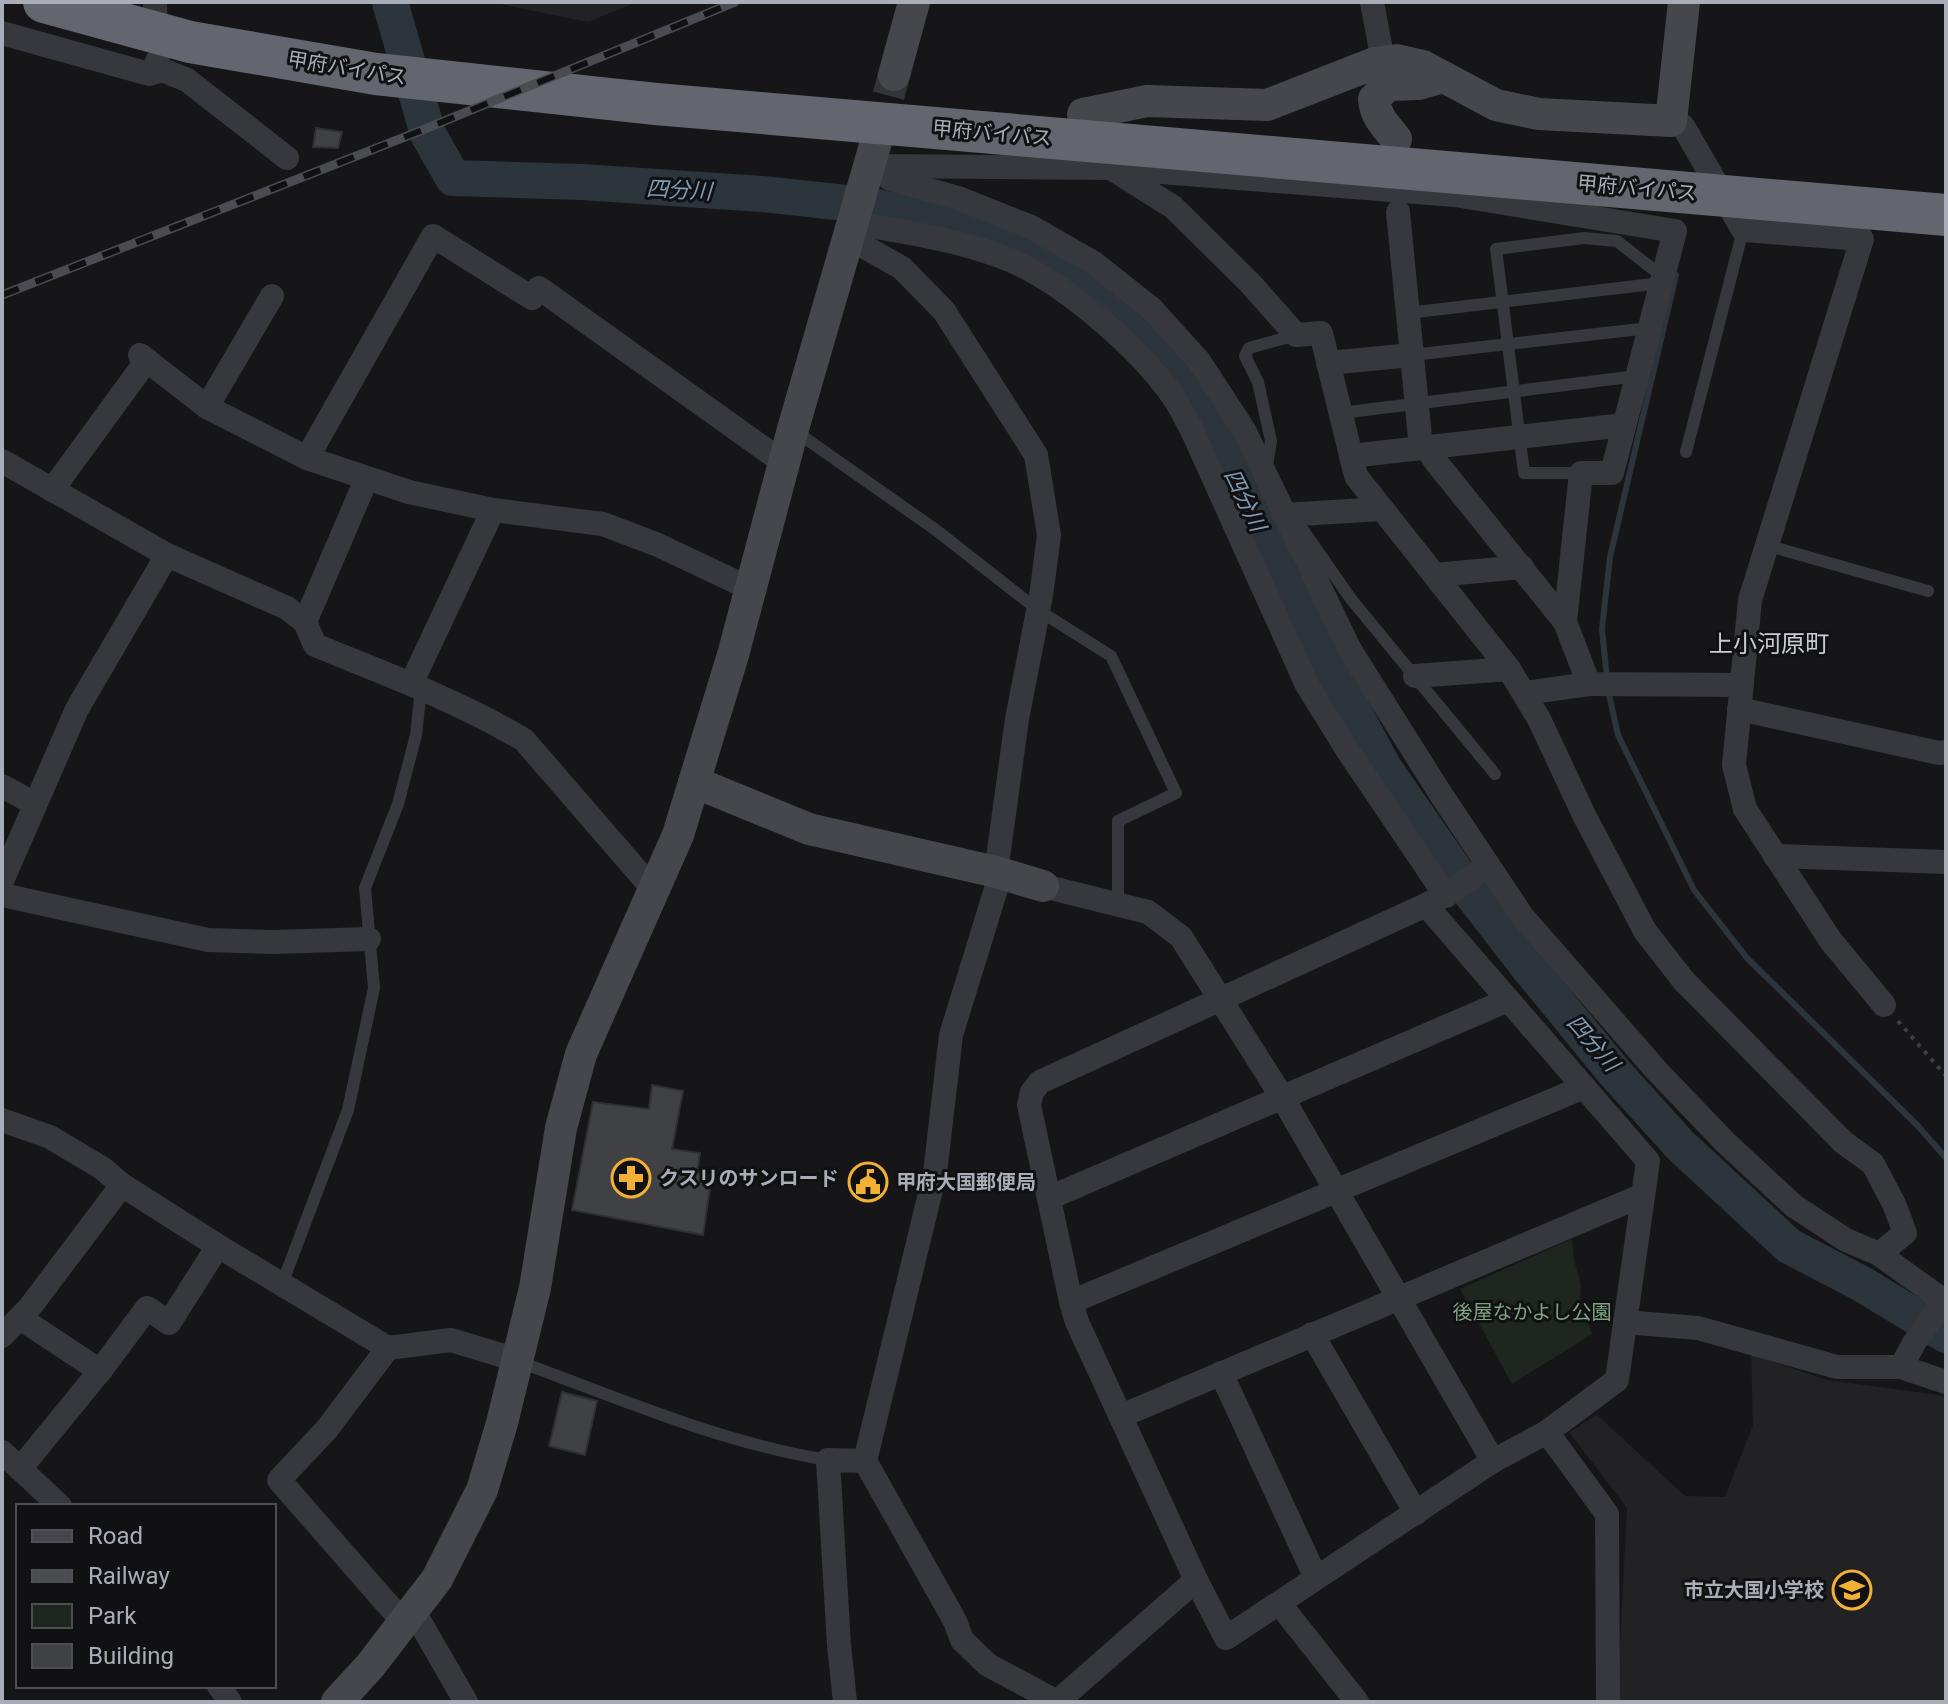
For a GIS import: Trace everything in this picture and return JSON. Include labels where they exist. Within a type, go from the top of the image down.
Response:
[{"type":"highway","name":"甲府バイパス","points":[[44,2],[190,42],[1478,174],[1946,215]]},
{"type":"highway","name":"甲府バイパス","points":[[142,2],[376,60]]},
{"type":"highway","name":"甲府バイパス","points":[[656,91],[1083,114],[1946,188]]},
{"type":"street","points":[[894,75],[914,2]]},
{"type":"street","points":[[1372,2],[1381,50]]},
{"type":"street","points":[[1671,121],[1684,2]]},
{"type":"street","points":[[2,33],[149,74],[160,66],[187,80],[287,158]]},
{"type":"street","points":[[1083,114],[1147,101],[1267,105],[1375,63],[1397,60],[1423,66],[1496,105],[1539,114],[1671,121],[1683,126],[1743,230],[1862,239],[1750,600],[1734,765],[1745,809],[1831,941],[1884,1005]]},
{"type":"street","points":[[1396,139],[1380,120],[1374,99],[1388,85],[1419,84],[1443,77]]},
{"type":"street","points":[[875,163],[1111,168],[1455,195],[1675,231],[1612,473],[1581,473],[1565,622]]},
{"type":"street","points":[[337,1702],[370,1666],[437,1579],[482,1490],[535,1288],[561,1128],[581,1054],[678,835],[751,589],[850,230],[875,163]]},
{"type":"street","points":[[875,163],[890,179],[958,198],[1031,227],[1094,263],[1141,300],[1199,361],[1244,430],[1288,515],[1350,650],[1484,868],[1522,916],[1586,992],[1725,1142],[1794,1206],[1846,1240],[1879,1254],[1944,1301],[1901,1367]]},
{"type":"street","points":[[1111,168],[1173,207],[1250,283],[1296,335],[1321,333],[1356,476],[1509,669],[1539,719],[1584,815],[1645,931],[1684,981],[1843,1142],[1873,1164],[1905,1233],[1879,1254]]},
{"type":"street","points":[[1398,212],[1420,438],[1565,622],[1591,684]]},
{"type":"street","points":[[850,230],[902,268],[944,311],[1036,455],[1049,535],[1017,719],[999,872],[951,1035],[935,1173],[865,1461],[955,1621],[962,1640],[988,1665],[1055,1702],[1196,1580]]},
{"type":"street","points":[[850,230],[931,236],[1013,262],[1073,298],[1134,352],[1174,398],[1192,430],[1307,685],[1348,751],[1442,898],[1508,1000],[1648,1161],[1617,1380],[1547,1432],[1493,1461],[1226,1638],[1196,1580],[1071,1302],[1029,1105],[1032,1092],[1040,1082],[1442,898],[1484,868]]},
{"type":"street","points":[[307,458],[433,236],[532,298],[539,288],[784,463]]},
{"type":"street","points":[[207,407],[272,296]]},
{"type":"street","points":[[1328,363],[1412,355]]},
{"type":"street","points":[[52,490],[144,357],[207,407],[307,458],[409,492],[493,510],[603,524],[658,545],[751,589]]},
{"type":"street","points":[[1351,456],[1624,425]]},
{"type":"street","points":[[2,461],[167,555],[287,608],[305,622],[315,645],[416,687],[524,740],[652,888]]},
{"type":"street","points":[[305,622],[366,480]]},
{"type":"street","points":[[1288,515],[1382,509]]},
{"type":"street","points":[[416,687],[493,510]]},
{"type":"street","points":[[2,881],[77,709],[167,555]]},
{"type":"street","points":[[1435,575],[1522,567]]},
{"type":"street","points":[[1415,676],[1509,669]]},
{"type":"street","points":[[1524,693],[1591,684],[1740,697],[1939,753],[1946,752]]},
{"type":"street","points":[[694,782],[809,829],[999,872],[1148,912],[1181,937],[1282,1097],[1493,1461]]},
{"type":"street","points":[[2,786],[35,804]]},
{"type":"street","points":[[1775,856],[1946,862]]},
{"type":"street","points":[[2,895],[208,940],[273,942],[369,939]]},
{"type":"street","points":[[1049,1198],[1508,1000]]},
{"type":"street","points":[[1071,1302],[1584,1087]]},
{"type":"street","points":[[2,1120],[50,1137],[218,1246],[388,1348],[451,1340],[517,1360]]},
{"type":"street","points":[[2,1336],[20,1318],[122,1185]]},
{"type":"street","points":[[1121,1416],[1643,1195]]},
{"type":"street","points":[[58,1504],[10,1466],[100,1371],[147,1308],[169,1323],[218,1246]]},
{"type":"street","points":[[20,1318],[100,1371]]},
{"type":"street","points":[[1625,1322],[1698,1328],[1837,1367],[1901,1367],[1946,1382]]},
{"type":"street","points":[[1312,1334],[1416,1513]]},
{"type":"street","points":[[388,1348],[327,1429],[279,1480],[408,1616],[466,1702]]},
{"type":"street","points":[[1221,1373],[1316,1578]]},
{"type":"street","points":[[1547,1432],[1607,1514],[1608,1702]]},
{"type":"street","points":[[845,1702],[828,1460],[865,1461]]},
{"type":"street","points":[[1279,1603],[1357,1702]]},
{"type":"lane","points":[[1686,452],[1743,230]]},
{"type":"lane","points":[[1581,473],[1524,473],[1496,249],[1584,238],[1617,241],[1662,280]]},
{"type":"lane","points":[[1408,313],[1662,280]]},
{"type":"lane","points":[[1412,355],[1649,328]]},
{"type":"lane","points":[[1265,473],[1271,441],[1258,382],[1245,356],[1249,348],[1296,335]]},
{"type":"lane","points":[[1341,413],[1637,376]]},
{"type":"lane","points":[[793,429],[936,530],[1038,610],[1111,656],[1176,793],[1118,821],[1118,905]]},
{"type":"lane","points":[[1288,515],[1351,599],[1495,774]]},
{"type":"lane","points":[[1766,545],[1928,591]]},
{"type":"lane","points":[[282,1284],[348,1110],[374,988],[365,888],[398,804],[416,735],[416,687]]},
{"type":"lane","points":[[517,1360],[712,1433],[784,1453],[828,1460]]},
{"type":"path","points":[[1884,1005],[1946,1076]]},
{"type":"shaded area","points":[[490,2],[637,2],[588,22]]},
{"type":"shaded area","points":[[1751,1354],[1827,1380],[1946,1396],[1946,1702],[1617,1702],[1627,1508],[1569,1432],[1597,1415],[1685,1496],[1725,1497],[1753,1425]]},
{"type":"green space","name":"後屋なかよし公園","points":[[1572,1239],[1581,1285],[1580,1298],[1592,1334],[1512,1384],[1460,1289]]},
{"type":"building","points":[[316,128],[342,132],[338,148],[313,147]]},
{"type":"building","points":[[652,1085],[683,1091],[672,1149],[700,1153],[697,1172],[712,1175],[703,1235],[572,1210],[593,1102],[649,1109]]},
{"type":"building","points":[[562,1392],[597,1401],[585,1455],[549,1446]]},
{"type":"waterway","name":"四分川","points":[[390,2],[428,134],[453,178],[582,182],[762,194],[873,206],[957,224],[1034,252],[1090,290],[1148,336],[1197,400],[1239,482],[1282,578],[1384,768],[1467,888],[1525,963],[1615,1073],[1680,1145],[1789,1246],[1862,1284],[1946,1335]]},
{"type":"waterway","points":[[1607,679],[1602,629],[1610,557],[1676,275]]},
{"type":"waterway","points":[[1608,690],[1618,735],[1694,890],[1747,958],[1917,1125],[1946,1158]]},
{"type":"tunnel","points":[[155,2],[156,44]]},
{"type":"tunnel","points":[[876,142],[894,75]]},
{"type":"railway","points":[[2,295],[420,131],[735,2]]},
{"type":"place","name":"クスリのサンロード","points":[[631,1178]]},
{"type":"place","name":"甲府大国郵便局","points":[[868,1182]]},
{"type":"place","name":"市立大国小学校","points":[[1852,1590]]},
{"type":"district","name":"上小河原町","points":[[1769,644]]}]
